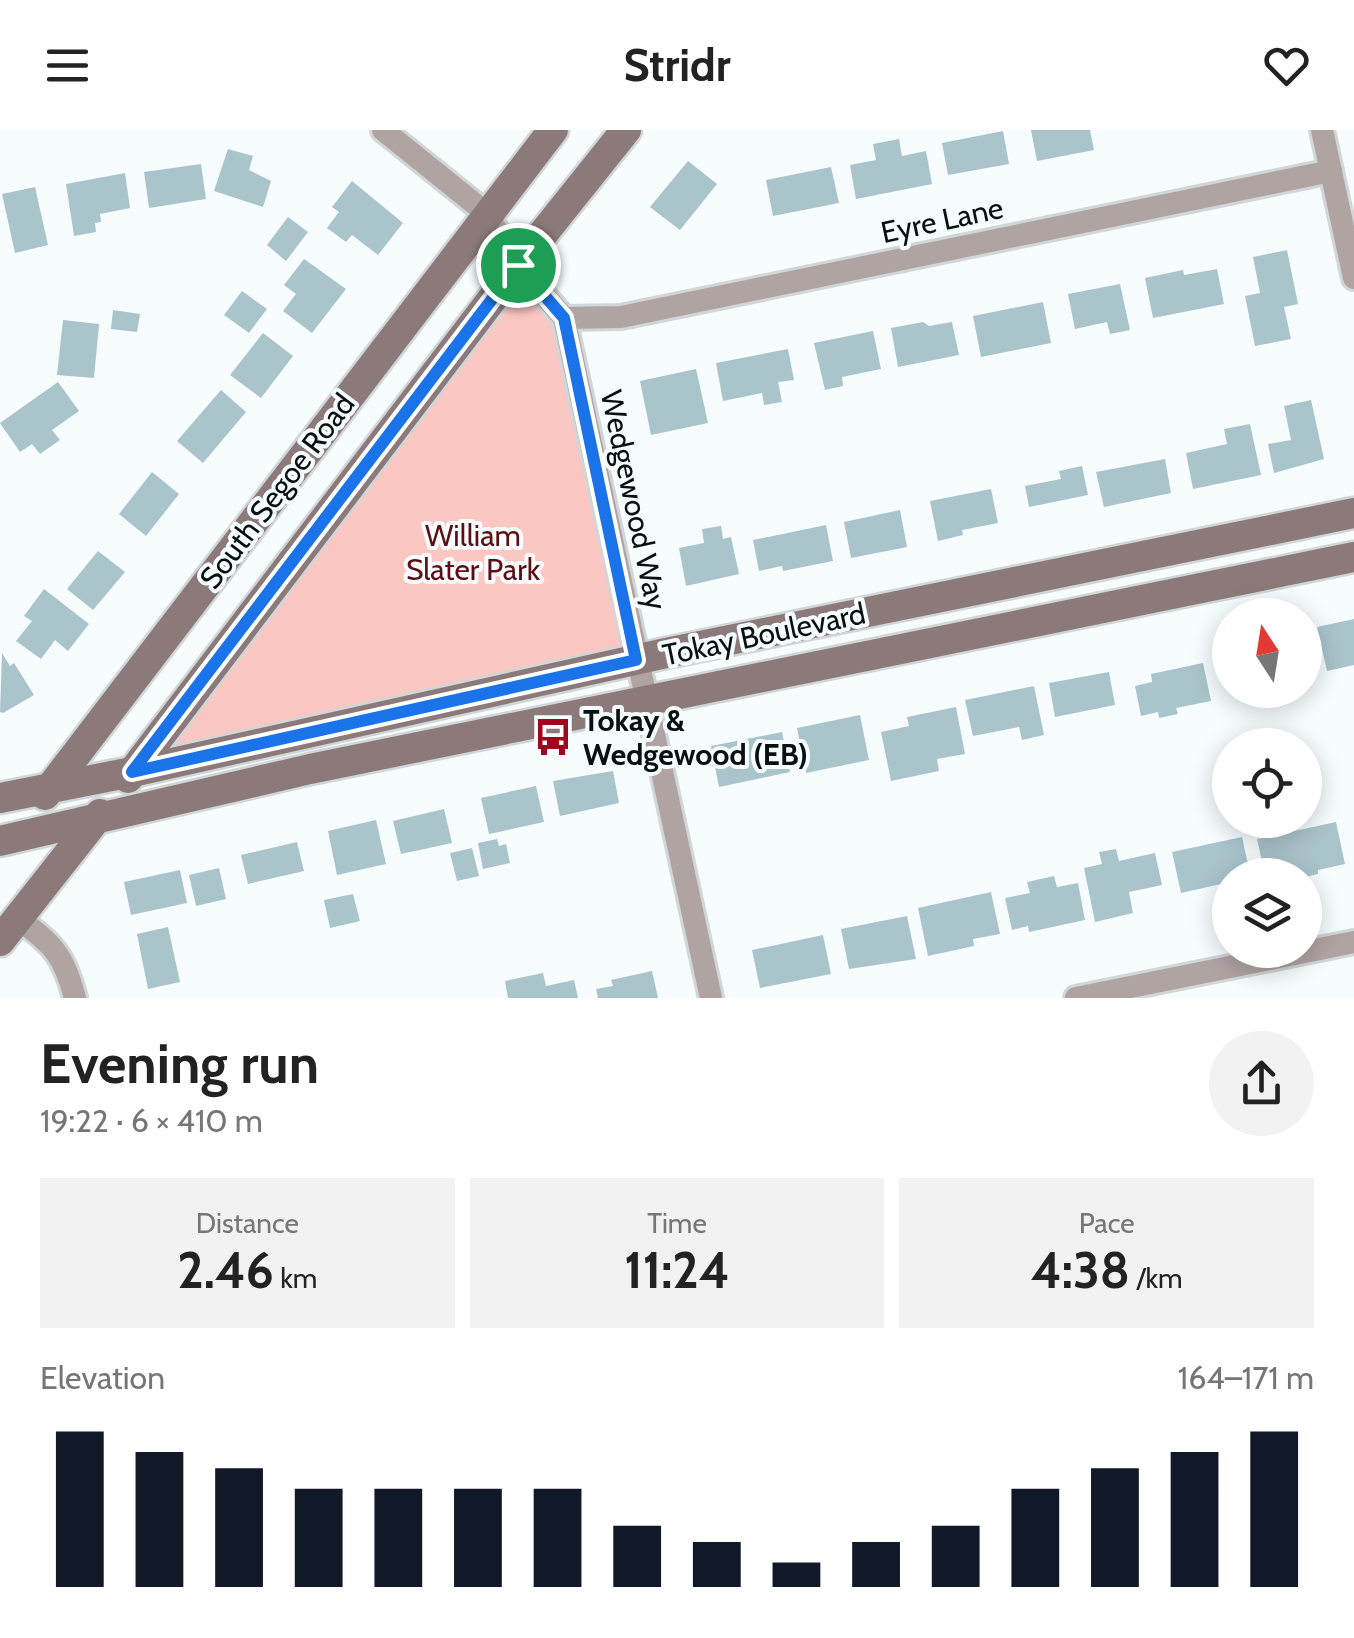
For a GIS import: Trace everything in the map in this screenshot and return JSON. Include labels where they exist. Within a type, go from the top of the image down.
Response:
[{"type":"street","name":"Wedgewood Way","points":[[383,130],[486,213],[518,265],[564,318],[710,998]]},
{"type":"street","name":"South Segoe Road","points":[[3,844],[49,790],[553,130]]},
{"type":"street","name":"South Segoe Road","points":[[9,930],[518,265],[626,130]]},
{"type":"street","points":[[1322,130],[1354,278]]},
{"type":"street","name":"Eyre Lane","points":[[564,318],[621,317],[1331,171]]},
{"type":"street","name":"Tokay Boulevard","points":[[0,798],[636,660],[1354,514]]},
{"type":"street","name":"Tokay Boulevard","points":[[3,844],[98,816],[1354,557]]},
{"type":"street","points":[[9,930],[50,942],[64,961],[74,998]]},
{"type":"street","points":[[1076,998],[1354,942]]},
{"type":"green space","name":"William Slater Park","points":[[518,265],[564,318],[636,660],[132,772]]},
{"type":"building","points":[[1031,130],[1090,130],[1094,150],[1037,161]]},
{"type":"building","points":[[1003,131],[1009,164],[948,175],[942,143]]},
{"type":"building","points":[[899,139],[902,156],[926,151],[932,184],[856,199],[850,165],[876,160],[873,144]]},
{"type":"building","points":[[228,149],[253,156],[249,170],[271,181],[263,207],[214,191]]},
{"type":"building","points":[[688,161],[717,184],[680,230],[650,207]]},
{"type":"building","points":[[201,164],[206,199],[149,208],[144,172]]},
{"type":"building","points":[[831,167],[839,203],[773,216],[766,180]]},
{"type":"building","points":[[125,173],[130,208],[100,214],[96,232],[74,236],[66,184]]},
{"type":"building","points":[[352,181],[403,223],[378,255],[352,235],[346,242],[327,228],[339,212],[332,207]]},
{"type":"building","points":[[35,187],[48,245],[15,253],[2,194]]},
{"type":"building","points":[[288,217],[308,232],[286,261],[267,245]]},
{"type":"building","points":[[1287,250],[1298,304],[1284,307],[1291,339],[1255,346],[1245,296],[1260,293],[1253,257]]},
{"type":"building","points":[[304,259],[346,289],[312,333],[283,311],[296,294],[284,285]]},
{"type":"building","points":[[1217,269],[1224,304],[1153,318],[1145,278],[1183,270],[1184,275]]},
{"type":"building","points":[[1120,284],[1130,330],[1110,334],[1107,322],[1075,329],[1068,294]]},
{"type":"building","points":[[242,291],[267,309],[249,333],[224,315]]},
{"type":"building","points":[[1043,302],[1051,343],[981,357],[973,316]]},
{"type":"building","points":[[113,310],[140,314],[137,332],[111,329]]},
{"type":"building","points":[[63,320],[99,324],[94,378],[57,375]]},
{"type":"building","points":[[923,322],[929,326],[952,322],[959,355],[898,367],[891,328]]},
{"type":"building","points":[[873,331],[881,369],[842,377],[843,386],[825,390],[814,343]]},
{"type":"building","points":[[263,333],[293,356],[261,398],[230,375]]},
{"type":"building","points":[[788,349],[794,380],[778,382],[782,402],[764,405],[762,393],[723,401],[716,363]]},
{"type":"building","points":[[696,369],[708,423],[651,435],[640,381]]},
{"type":"building","points":[[58,382],[79,411],[52,430],[60,440],[40,454],[32,444],[20,452],[0,423]]},
{"type":"building","points":[[221,390],[246,412],[203,463],[177,441]]},
{"type":"building","points":[[1311,400],[1324,459],[1274,473],[1268,444],[1291,440],[1284,406]]},
{"type":"building","points":[[1250,424],[1261,475],[1193,489],[1186,453],[1227,444],[1224,429]]},
{"type":"building","points":[[1165,459],[1171,493],[1104,507],[1096,472]]},
{"type":"building","points":[[1082,466],[1088,495],[1029,507],[1025,486],[1061,479],[1059,471]]},
{"type":"building","points":[[152,472],[179,494],[146,536],[119,514]]},
{"type":"building","points":[[991,489],[998,523],[962,530],[963,535],[938,541],[930,501]]},
{"type":"building","points":[[900,510],[907,547],[851,558],[844,522]]},
{"type":"building","points":[[826,525],[833,561],[783,571],[782,566],[759,571],[753,540]]},
{"type":"building","points":[[721,526],[723,539],[731,537],[739,574],[686,586],[679,548],[704,543],[702,529]]},
{"type":"building","points":[[98,551],[125,572],[93,610],[67,589]]},
{"type":"building","points":[[44,589],[89,624],[68,651],[55,640],[41,659],[16,641],[32,621],[24,616]]},
{"type":"building","points":[[1354,619],[1354,665],[1327,671],[1322,626]]},
{"type":"building","points":[[2,653],[10,666],[14,663],[34,695],[3,713],[0,712]]},
{"type":"building","points":[[1203,663],[1211,701],[1176,708],[1178,714],[1159,718],[1158,712],[1141,716],[1135,686],[1152,682],[1151,674]]},
{"type":"building","points":[[1109,672],[1115,705],[1055,717],[1049,683]]},
{"type":"building","points":[[1034,686],[1044,735],[1022,740],[1019,727],[973,736],[965,700]]},
{"type":"building","points":[[956,707],[965,754],[937,759],[939,771],[891,781],[881,732],[909,726],[907,717]]},
{"type":"building","points":[[860,715],[869,760],[806,773],[797,728]]},
{"type":"building","points":[[782,732],[790,772],[719,787],[711,746]]},
{"type":"building","points":[[613,771],[619,803],[560,816],[553,781]]},
{"type":"building","points":[[536,786],[544,822],[489,834],[481,798]]},
{"type":"building","points":[[444,809],[452,843],[401,854],[393,821]]},
{"type":"building","points":[[376,820],[386,864],[337,875],[328,831]]},
{"type":"building","points":[[1336,822],[1345,864],[1322,869],[1322,858],[1261,858],[1257,839],[1322,838],[1322,825]]},
{"type":"building","points":[[1242,838],[1247,858],[1212,858],[1212,886],[1181,893],[1172,852]]},
{"type":"building","points":[[497,839],[499,846],[506,844],[510,863],[483,869],[478,843]]},
{"type":"building","points":[[297,842],[304,871],[248,884],[241,855]]},
{"type":"building","points":[[472,848],[479,876],[457,881],[450,853]]},
{"type":"building","points":[[1116,849],[1119,861],[1155,853],[1162,885],[1129,892],[1133,913],[1095,922],[1084,868],[1102,864],[1099,852]]},
{"type":"building","points":[[219,868],[226,899],[196,906],[189,875]]},
{"type":"building","points":[[180,870],[187,903],[131,915],[124,882]]},
{"type":"building","points":[[1054,876],[1057,887],[1078,883],[1085,920],[1029,932],[1028,926],[1012,930],[1005,898],[1030,893],[1027,882]]},
{"type":"building","points":[[991,892],[1000,934],[973,939],[974,946],[928,956],[918,908]]},
{"type":"building","points":[[353,894],[360,921],[330,928],[324,900]]},
{"type":"building","points":[[907,916],[916,959],[849,969],[841,929]]},
{"type":"building","points":[[168,927],[180,982],[148,989],[137,934]]},
{"type":"building","points":[[823,935],[831,974],[760,988],[752,950]]},
{"type":"building","points":[[652,971],[658,998],[598,998],[596,989],[613,986],[611,980]]},
{"type":"building","points":[[543,973],[546,986],[574,980],[578,998],[508,998],[505,981]]},
{"type":"place","name":"Tokay & Wedgewood (EB)","points":[[553,737]]},
{"type":"route","points":[[518,265],[564,318],[636,660],[132,772],[518,265]]}]
